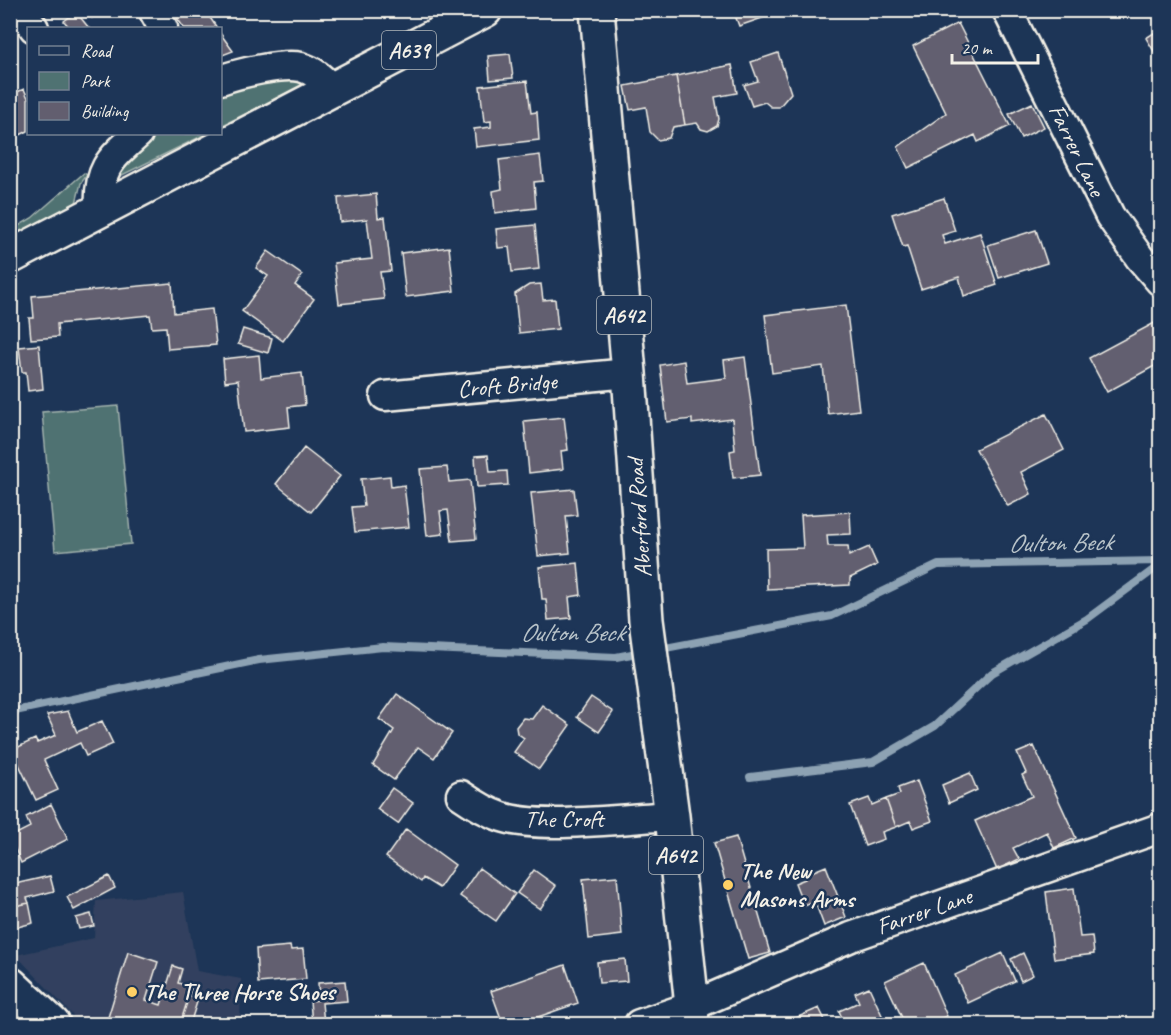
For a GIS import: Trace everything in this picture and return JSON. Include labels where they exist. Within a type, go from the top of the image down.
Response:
[{"type":"main road","name":"A639","points":[[10,257],[485,10]]},
{"type":"main road","name":"Aberford Road","points":[[597,10],[629,373],[646,620],[672,816],[691,1015]]},
{"type":"main road","points":[[10,984],[53,1024]]},
{"type":"street","points":[[21,10],[33,27]]},
{"type":"street","points":[[153,10],[162,27]]},
{"type":"street","name":"Farrer Lane","points":[[1007,10],[1110,216],[1140,258],[1161,281]]},
{"type":"street","points":[[222,79],[257,70],[300,67],[319,75],[333,89]]},
{"type":"street","points":[[100,211],[98,188],[104,170],[122,139]]},
{"type":"street","name":"Croft Bridge","points":[[385,396],[629,373]]},
{"type":"street","name":"The Croft","points":[[461,795],[503,818],[540,823],[672,816]]},
{"type":"street","name":"Farrer Lane","points":[[639,1024],[691,1015],[851,937],[1161,828]]},
{"type":"shaded area","points":[[183,892],[197,971],[241,979],[240,1024],[81,1024],[16,955],[94,938],[96,901]]},
{"type":"green space","points":[[296,77],[302,82],[301,86],[222,126],[222,93],[233,88]]},
{"type":"green space","points":[[151,135],[204,135],[116,178],[113,172]]},
{"type":"green space","points":[[84,173],[87,175],[81,183],[76,203],[18,233],[15,228],[32,218]]},
{"type":"green space","points":[[118,406],[131,544],[55,551],[42,412]]},
{"type":"green space","points":[[10,1006],[29,1024],[11,1022]]},
{"type":"building","points":[[85,10],[101,10],[92,18]]},
{"type":"building","points":[[195,10],[205,10],[216,27],[183,27],[177,18]]},
{"type":"building","points":[[733,10],[766,10],[768,16],[739,26]]},
{"type":"building","points":[[848,10],[867,10],[866,16]]},
{"type":"building","points":[[76,12],[88,27],[69,27],[64,21]]},
{"type":"building","points":[[958,23],[1010,126],[978,142],[975,135],[908,168],[898,147],[946,113],[913,46]]},
{"type":"building","points":[[1160,29],[1160,61],[1146,38]]},
{"type":"building","points":[[222,36],[233,51],[222,55]]},
{"type":"building","points":[[778,53],[791,93],[779,107],[771,107],[765,102],[752,106],[744,85],[758,81],[751,62]]},
{"type":"building","points":[[510,54],[513,78],[490,80],[488,56]]},
{"type":"building","points":[[732,65],[737,93],[715,97],[719,119],[717,126],[708,131],[701,129],[697,123],[685,125],[676,76]]},
{"type":"building","points":[[676,76],[685,125],[673,127],[669,138],[658,140],[650,132],[646,107],[630,110],[625,86]]},
{"type":"building","points":[[527,81],[531,113],[537,112],[539,140],[476,147],[474,129],[491,127],[491,121],[484,122],[480,86]]},
{"type":"building","points":[[24,89],[27,96],[27,132],[10,140],[10,95]]},
{"type":"building","points":[[1032,103],[1044,127],[1021,138],[1009,114]]},
{"type":"building","points":[[540,155],[543,181],[534,182],[536,208],[495,213],[493,191],[502,189],[499,160]]},
{"type":"building","points":[[376,194],[378,218],[385,217],[391,271],[380,272],[384,299],[339,304],[334,263],[372,259],[367,219],[340,222],[338,198]]},
{"type":"building","points":[[944,198],[955,231],[942,235],[945,244],[980,233],[997,285],[964,296],[959,277],[921,289],[907,246],[903,247],[892,214]]},
{"type":"building","points":[[535,225],[539,269],[512,272],[509,247],[498,248],[496,229]]},
{"type":"building","points":[[1036,230],[1047,263],[999,278],[988,245]]},
{"type":"building","points":[[449,247],[454,291],[406,297],[401,253]]},
{"type":"building","points":[[268,251],[302,275],[295,285],[314,299],[283,341],[242,311],[268,276],[256,268]]},
{"type":"building","points":[[172,283],[174,313],[212,309],[216,345],[168,349],[166,327],[152,328],[150,315],[57,324],[58,337],[31,339],[29,318],[34,318],[32,296]]},
{"type":"building","points":[[541,284],[543,300],[555,299],[558,329],[519,333],[515,294],[529,285]]},
{"type":"building","points":[[846,305],[859,410],[828,414],[823,366],[772,373],[765,315]]},
{"type":"building","points":[[1160,320],[1160,363],[1107,392],[1089,358]]},
{"type":"building","points":[[243,329],[272,338],[268,353],[238,344]]},
{"type":"building","points":[[39,345],[43,389],[28,391],[26,372],[22,372],[19,347]]},
{"type":"building","points":[[259,355],[261,378],[302,373],[305,405],[288,407],[290,427],[244,432],[238,380],[225,382],[223,359]]},
{"type":"building","points":[[745,357],[760,475],[733,478],[730,451],[735,450],[732,419],[692,424],[692,419],[667,422],[660,365],[684,361],[687,383],[726,378],[724,360]]},
{"type":"building","points":[[1046,414],[1064,450],[1021,472],[1031,494],[1008,506],[976,449]]},
{"type":"building","points":[[564,417],[568,450],[561,451],[563,469],[529,473],[524,421]]},
{"type":"building","points":[[304,448],[340,476],[311,512],[276,484]]},
{"type":"building","points":[[488,455],[490,472],[507,471],[508,485],[477,487],[475,456]]},
{"type":"building","points":[[447,467],[449,482],[470,480],[476,539],[452,541],[448,510],[440,511],[443,534],[427,536],[420,469]]},
{"type":"building","points":[[390,476],[391,487],[404,485],[409,527],[355,532],[352,507],[364,506],[361,479]]},
{"type":"building","points":[[574,489],[577,515],[566,516],[570,553],[538,556],[531,493]]},
{"type":"building","points":[[850,512],[851,534],[827,535],[828,546],[848,546],[849,556],[869,547],[877,565],[850,578],[850,585],[767,589],[766,549],[803,548],[801,515]]},
{"type":"building","points":[[578,563],[581,595],[569,597],[571,618],[548,620],[546,599],[542,599],[539,567]]},
{"type":"building","points":[[397,694],[452,733],[434,758],[418,747],[394,780],[373,765],[394,730],[379,719]]},
{"type":"building","points":[[591,697],[613,712],[599,732],[577,717]]},
{"type":"building","points":[[542,705],[570,725],[539,769],[514,752],[524,738],[517,733],[516,727],[523,718],[532,719]]},
{"type":"building","points":[[68,711],[77,732],[102,721],[113,744],[86,756],[80,743],[44,760],[58,790],[36,800],[12,750],[35,739],[37,743],[56,735],[47,715]]},
{"type":"building","points":[[1034,746],[1076,838],[1054,848],[1047,832],[1013,848],[1019,859],[997,870],[975,821],[1032,796],[1022,775],[1026,773],[1017,753]]},
{"type":"building","points":[[970,773],[977,790],[949,803],[942,785]]},
{"type":"building","points":[[917,781],[932,821],[913,828],[910,821],[896,827],[886,799],[900,794],[898,788]]},
{"type":"building","points":[[392,788],[413,803],[398,824],[377,809]]},
{"type":"building","points":[[869,798],[872,805],[886,799],[896,827],[882,832],[884,839],[865,846],[850,805]]},
{"type":"building","points":[[51,804],[68,839],[21,863],[10,837],[30,827],[26,817]]},
{"type":"building","points":[[406,829],[455,865],[439,888],[423,878],[421,882],[386,857]]},
{"type":"building","points":[[736,837],[770,953],[748,959],[714,843]]},
{"type":"building","points":[[826,866],[846,917],[824,926],[815,902],[804,906],[795,883],[805,879],[804,875]]},
{"type":"building","points":[[479,868],[515,894],[496,921],[460,896]]},
{"type":"building","points":[[534,870],[556,886],[540,909],[517,893]]},
{"type":"building","points":[[50,876],[54,891],[27,898],[29,903],[10,907],[10,885]]},
{"type":"building","points":[[109,876],[115,888],[74,910],[67,897]]},
{"type":"building","points":[[617,876],[622,935],[589,939],[583,879]]},
{"type":"building","points":[[1074,888],[1080,937],[1092,936],[1094,954],[1054,959],[1046,892]]},
{"type":"building","points":[[29,903],[33,923],[10,929],[10,907]]},
{"type":"building","points":[[91,914],[94,926],[79,929],[76,918]]},
{"type":"building","points":[[290,946],[291,950],[303,949],[306,979],[258,983],[256,949]]},
{"type":"building","name":"The Three Horse Shoes","points":[[128,952],[158,962],[146,1000],[161,1005],[173,966],[182,969],[178,983],[192,987],[180,1024],[106,1024]]},
{"type":"building","points":[[1003,953],[1015,981],[968,1003],[955,975]]},
{"type":"building","points":[[1023,953],[1033,975],[1021,981],[1011,959]]},
{"type":"building","points":[[625,959],[627,981],[599,983],[597,962]]},
{"type":"building","points":[[924,963],[947,1016],[927,1024],[905,1024],[885,981]]},
{"type":"building","points":[[565,965],[578,1003],[518,1024],[503,1024],[491,991]]},
{"type":"building","points":[[345,981],[347,1001],[322,1003],[324,1023],[312,1024],[310,1001],[319,1000],[318,983]]},
{"type":"building","points":[[869,987],[886,1024],[845,1024],[839,1011],[859,1002],[855,993]]},
{"type":"building","points":[[189,996],[198,999],[190,1024],[180,1024]]},
{"type":"building","points":[[819,1008],[827,1024],[782,1024]]},
{"type":"waterway","name":"Oulton Beck","points":[[655,650],[832,616],[938,565],[1160,561]]},
{"type":"waterway","points":[[750,777],[873,762],[935,726],[992,673],[1087,619],[1160,565]]},
{"type":"waterway","name":"Oulton Beck","points":[[10,712],[259,660],[383,647],[616,657],[642,652]]},
{"type":"place","name":"The New Masons Arms","points":[[728,885]]},
{"type":"place","name":"The Three Horse Shoes","points":[[132,992]]}]
